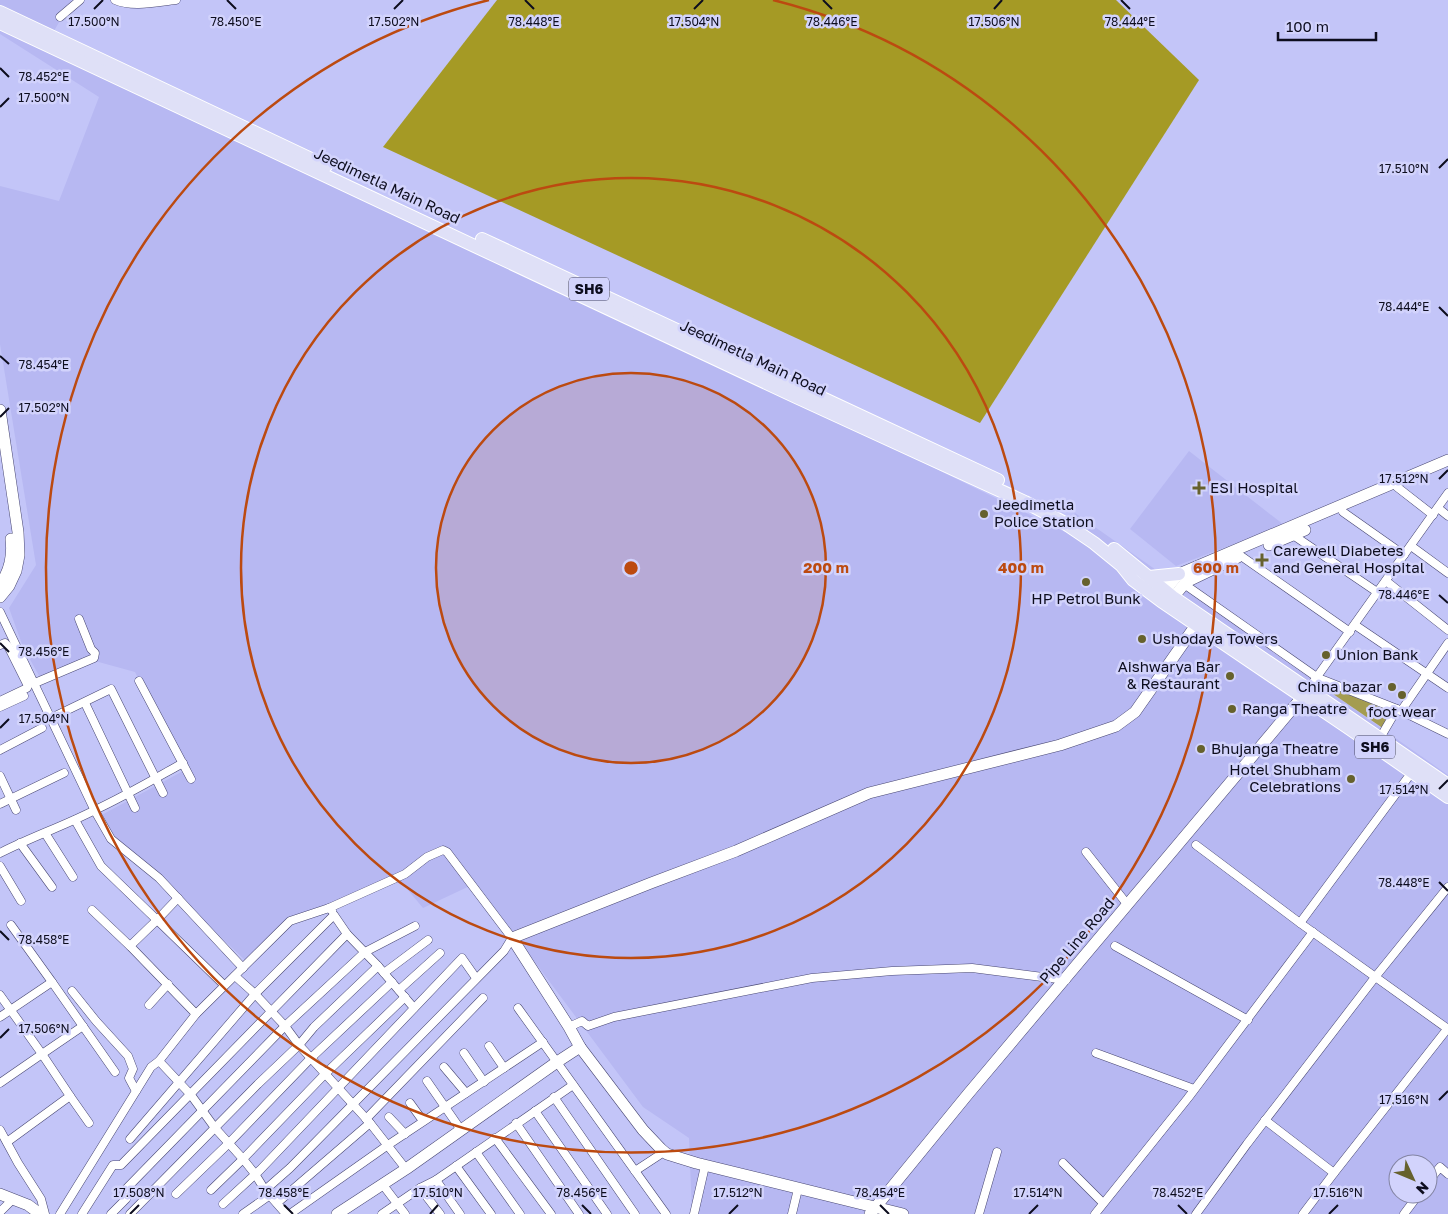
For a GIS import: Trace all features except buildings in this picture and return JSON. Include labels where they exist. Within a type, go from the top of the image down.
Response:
[{"type":"main road","name":"Jeedimetla Main Road","points":[[0,12],[1068,517],[1122,555],[1149,577],[1167,596],[1306,692],[1448,797]]},
{"type":"main road","name":"Jeedimetla Main Road","points":[[0,23],[796,397],[980,476],[1063,522],[1121,564],[1133,580],[1196,625],[1251,661],[1306,692],[1380,738],[1448,784]]},
{"type":"main road","points":[[1121,564],[1243,650],[1251,661]]},
{"type":"main road","points":[[1149,577],[1181,579]]},
{"type":"street","points":[[60,17],[80,0]]},
{"type":"street","points":[[115,0],[121,3],[144,4],[176,0]]},
{"type":"street","points":[[0,410],[18,532],[19,555],[16,571],[9,586],[0,597]]},
{"type":"street","points":[[0,458],[12,544],[7,572],[0,585]]},
{"type":"street","points":[[1167,596],[1181,579],[1448,460]]},
{"type":"street","points":[[1181,579],[1293,535],[1396,487],[1448,466]]},
{"type":"street","points":[[1396,487],[1436,512],[1448,516]]},
{"type":"street","points":[[1306,692],[1318,678],[1448,493]]},
{"type":"street","points":[[1343,512],[1404,555]]},
{"type":"street","points":[[1293,535],[1377,592]]},
{"type":"street","points":[[1411,546],[1448,573]]},
{"type":"street","points":[[1241,556],[1350,632]]},
{"type":"street","points":[[1181,579],[1318,678],[1399,710],[1448,734]]},
{"type":"street","points":[[1386,581],[1448,630]]},
{"type":"street","points":[[0,612],[95,811],[111,839],[159,878],[244,968]]},
{"type":"street","points":[[35,683],[94,658],[95,653],[91,649],[79,619]]},
{"type":"street","points":[[1355,624],[1448,688]]},
{"type":"street","points":[[243,1214],[268,1193],[352,1104],[504,951],[512,938],[651,882],[736,851],[869,793],[1060,745],[1116,726],[1134,712],[1196,625]]},
{"type":"street","points":[[0,646],[6,643],[28,686],[0,702]]},
{"type":"street","points":[[1380,738],[1448,643]]},
{"type":"street","points":[[139,681],[192,779]]},
{"type":"street","points":[[51,718],[111,689],[163,793]]},
{"type":"street","name":"Pipe Line Road","points":[[873,1210],[968,1094],[1066,980],[1306,692]]},
{"type":"street","points":[[0,707],[24,696]]},
{"type":"street","points":[[85,703],[135,808]]},
{"type":"street","points":[[0,750],[42,728]]},
{"type":"street","points":[[0,853],[95,811],[183,763]]},
{"type":"street","points":[[1300,923],[1412,772]]},
{"type":"street","points":[[0,804],[64,773]]},
{"type":"street","points":[[0,776],[16,810]]},
{"type":"street","points":[[75,820],[102,866],[224,985]]},
{"type":"street","points":[[45,833],[73,877]]},
{"type":"street","points":[[20,843],[52,887]]},
{"type":"street","points":[[1196,845],[1300,923],[1448,1029],[1303,1214]]},
{"type":"street","points":[[60,1214],[151,1068],[196,1014],[290,921],[329,908],[405,874],[426,857],[443,850],[448,852],[512,938],[580,1047],[643,1130],[664,1152],[705,1166],[873,1210],[904,1214]]},
{"type":"street","points":[[1086,852],[1128,904]]},
{"type":"street","points":[[0,866],[22,901]]},
{"type":"street","points":[[1196,1214],[1265,1120],[1376,976],[1448,887]]},
{"type":"street","points":[[130,946],[178,898]]},
{"type":"street","points":[[329,908],[347,934],[366,952],[414,1008]]},
{"type":"street","points":[[92,910],[196,1014]]},
{"type":"street","points":[[130,1140],[255,994],[334,915]]},
{"type":"street","points":[[11,925],[115,1072]]},
{"type":"street","points":[[111,1214],[126,1199],[123,1196],[124,1191],[285,1026],[366,952],[415,926]]},
{"type":"street","points":[[1095,1214],[1188,1098],[1313,932]]},
{"type":"street","points":[[82,1214],[113,1165],[121,1165],[347,934]]},
{"type":"street","points":[[384,973],[428,940]]},
{"type":"street","points":[[1115,946],[1248,1020]]},
{"type":"street","points":[[398,990],[440,953]]},
{"type":"street","points":[[223,1204],[255,1174],[462,958],[476,978]]},
{"type":"street","points":[[130,1214],[299,1045],[314,1027],[378,966]]},
{"type":"street","points":[[569,1027],[582,1021],[588,1026],[614,1018],[812,978],[892,971],[972,968],[1066,980]]},
{"type":"street","points":[[235,976],[285,1026],[299,1045],[368,1121],[406,1169]]},
{"type":"street","points":[[0,1017],[52,982]]},
{"type":"street","points":[[176,1194],[228,1144],[311,1058],[392,982]]},
{"type":"street","points":[[149,1005],[168,984]]},
{"type":"street","points":[[72,991],[128,1056],[133,1069],[129,1078],[136,1091]]},
{"type":"street","points":[[0,996],[90,1123]]},
{"type":"street","points":[[210,1190],[243,1159],[325,1074],[405,997]]},
{"type":"street","points":[[277,1203],[368,1121],[483,998]]},
{"type":"street","points":[[518,1008],[666,1214]]},
{"type":"street","points":[[0,1084],[83,1026]]},
{"type":"street","points":[[290,1214],[423,1121],[543,1042]]},
{"type":"street","points":[[489,1046],[504,1068]]},
{"type":"street","points":[[337,1214],[383,1185],[580,1047]]},
{"type":"street","points":[[464,1052],[484,1082]]},
{"type":"street","points":[[1096,1053],[1194,1089]]},
{"type":"street","points":[[157,1063],[179,1081],[191,1095],[215,1128],[243,1159],[286,1214]]},
{"type":"street","points":[[64,1214],[157,1063]]},
{"type":"street","points":[[444,1067],[466,1093]]},
{"type":"street","points":[[427,1081],[461,1130]]},
{"type":"street","points":[[382,1214],[420,1188],[436,1180],[573,1084]]},
{"type":"street","points":[[7,1142],[70,1096]]},
{"type":"street","points":[[554,1097],[635,1214]]},
{"type":"street","points":[[410,1103],[423,1121]]},
{"type":"street","points":[[535,1111],[607,1214]]},
{"type":"street","points":[[389,1117],[404,1134]]},
{"type":"street","points":[[1265,1120],[1334,1173]]},
{"type":"street","points":[[516,1123],[579,1214]]},
{"type":"street","points":[[0,1130],[44,1207],[38,1213],[28,1205],[0,1194]]},
{"type":"street","points":[[495,1138],[550,1214]]},
{"type":"street","points":[[476,1152],[520,1214]]},
{"type":"street","points":[[635,1171],[664,1152]]},
{"type":"street","points":[[979,1214],[997,1152]]},
{"type":"street","points":[[1064,1163],[1103,1203]]},
{"type":"street","points":[[456,1166],[491,1214]]},
{"type":"street","points":[[694,1214],[705,1166]]},
{"type":"street","points":[[1438,1170],[1440,1167],[1448,1174]]},
{"type":"street","points":[[436,1180],[460,1214]]},
{"type":"street","points":[[383,1185],[404,1214]]},
{"type":"street","points":[[420,1188],[440,1214]]},
{"type":"street","points":[[792,1214],[798,1189]]},
{"type":"street","points":[[0,1212],[13,1199]]},
{"type":"shaded area","points":[[0,0],[72,0],[51,36],[1065,532],[1075,513],[1448,775],[1448,1214],[692,1214],[689,1138],[643,1107],[476,883],[423,908],[398,878],[298,916],[250,965],[96,818],[185,770],[135,672],[95,661],[41,679],[23,647],[9,608],[36,565],[0,344],[0,186],[59,201],[99,97],[0,34]]},
{"type":"shaded area","points":[[497,0],[1116,0],[1199,80],[980,423],[383,147]]},
{"type":"shaded area","name":"ESI Hospital","points":[[1189,451],[1284,525],[1176,566],[1130,529]]},
{"type":"shaded area","points":[[1320,685],[1394,710],[1384,729]]},
{"type":"place","name":"ESI Hospital","points":[[1199,488]]},
{"type":"place","name":"Jeedimetla Police Station","points":[[984,514]]},
{"type":"place","name":"Carewell Diabetes and General Hospital","points":[[1262,560]]},
{"type":"place","name":"HP Petrol Bunk","points":[[1086,582]]},
{"type":"place","name":"Ushodaya Towers","points":[[1142,639]]},
{"type":"place","name":"Union Bank","points":[[1326,655]]},
{"type":"place","name":"Aishwarya Bar & Restaurant","points":[[1230,676]]},
{"type":"place","name":"China bazar","points":[[1392,687]]},
{"type":"place","name":"foot wear","points":[[1402,695]]},
{"type":"place","name":"Ranga Theatre","points":[[1232,709]]},
{"type":"place","name":"Bhujanga Theatre","points":[[1201,749]]},
{"type":"place","name":"Hotel Shubham Celebrations","points":[[1351,779]]}]
